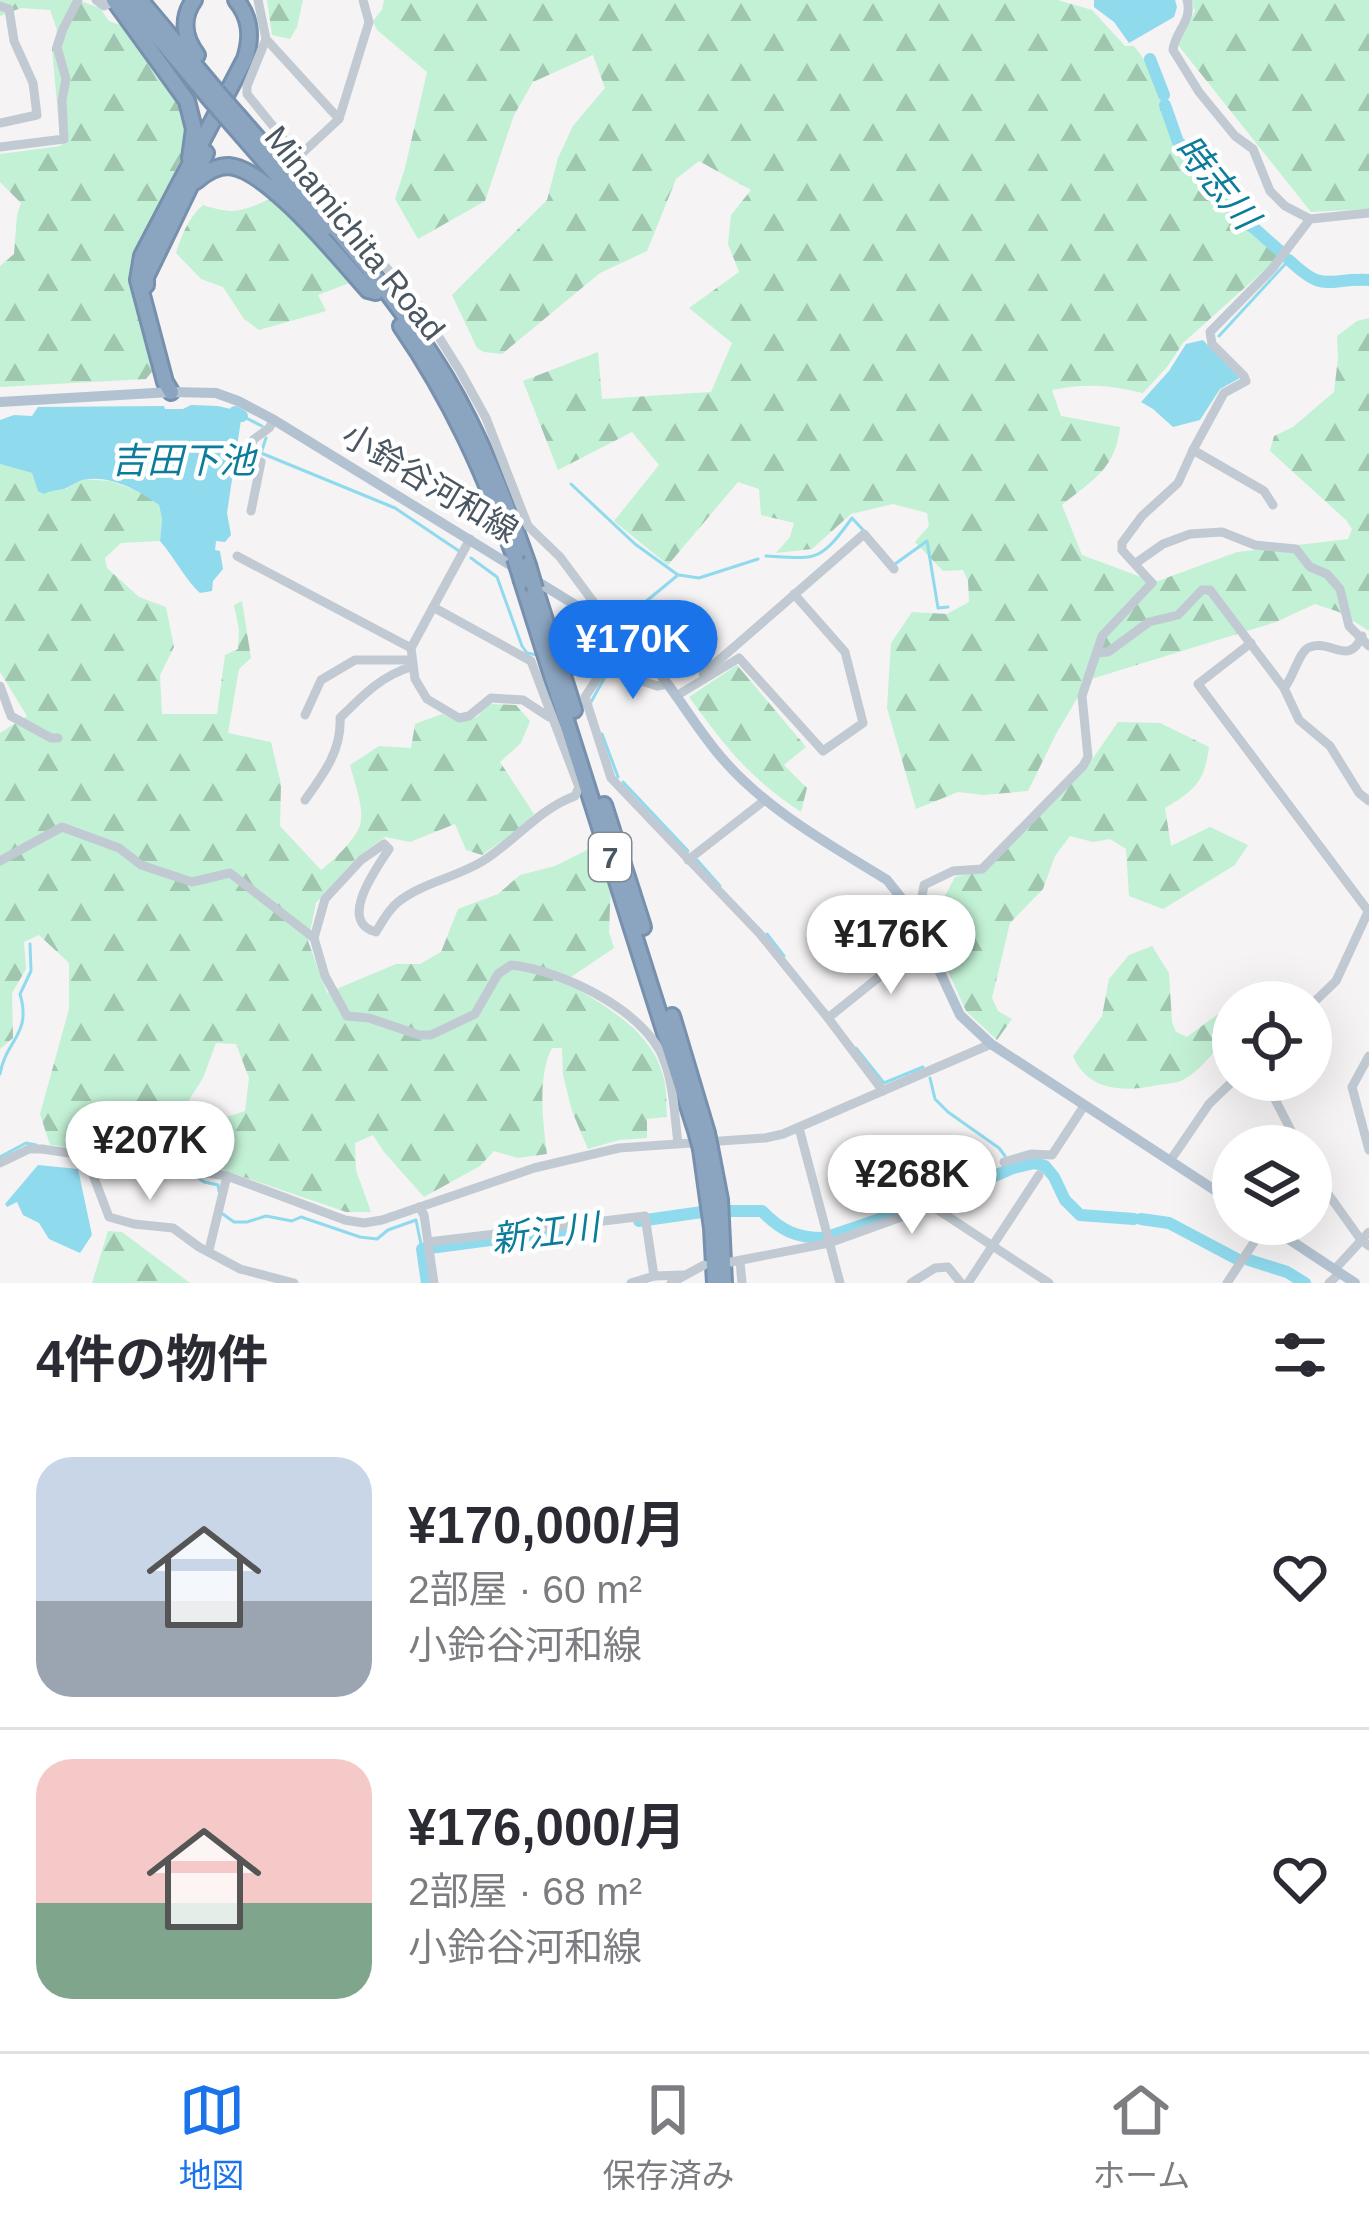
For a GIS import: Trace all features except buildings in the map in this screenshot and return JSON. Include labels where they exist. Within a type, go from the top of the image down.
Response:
[{"type":"highway","points":[[115,0],[187,101],[194,129],[189,179]]},
{"type":"highway","name":"Minamichita Road","points":[[127,0],[216,92]]},
{"type":"highway","name":"Minamichita Road","points":[[140,0],[376,292],[420,354],[473,448],[525,573]]},
{"type":"highway","points":[[194,0],[184,21],[187,38],[216,92]]},
{"type":"highway","points":[[171,392],[138,280],[142,256],[189,179],[249,47],[248,21],[240,0]]},
{"type":"highway","name":"Minamichita Road","points":[[237,117],[348,244],[424,343],[481,443],[504,496],[704,1141],[719,1200],[724,1283]]},
{"type":"highway","points":[[189,179],[228,166],[253,174],[296,212],[368,290],[376,292]]},
{"type":"highway","name":"Minamichita Road","points":[[704,1141],[715,1283]]},
{"type":"main road","name":"小鈴谷河和線","points":[[0,402],[216,393],[274,420],[598,618],[635,645],[679,695],[723,759],[765,800],[887,880],[911,910],[960,1015],[992,1044],[1212,1188]]},
{"type":"main road","points":[[1298,1245],[1355,1283]]},
{"type":"street","points":[[0,147],[64,139],[62,100],[67,79],[57,47],[78,0]]},
{"type":"street","points":[[258,0],[266,39],[338,119]]},
{"type":"street","points":[[298,158],[338,119],[369,22],[363,0]]},
{"type":"street","points":[[1186,0],[1186,24],[1173,50],[1198,92],[1235,136],[1253,149],[1270,191],[1310,219],[1369,213]]},
{"type":"street","points":[[0,6],[9,9],[14,41],[33,83],[37,115],[0,123]]},
{"type":"street","points":[[266,39],[247,94],[420,307],[486,418],[527,526],[560,556],[595,604],[598,618]]},
{"type":"street","points":[[911,910],[921,902],[924,885],[953,871],[982,869],[1088,758],[1082,695],[1102,636],[1152,583],[1122,550],[1122,543],[1142,516],[1178,483],[1224,393],[1246,381],[1212,344],[1210,332],[1287,252],[1310,219]]},
{"type":"street","points":[[251,511],[261,461],[249,458],[253,440],[274,420]]},
{"type":"street","points":[[1192,449],[1264,491],[1273,505]]},
{"type":"street","points":[[1136,563],[1163,544],[1222,532],[1255,545],[1296,549],[1310,567],[1327,574],[1340,589],[1349,626],[1365,641],[1351,651],[1311,646],[1304,650],[1290,683],[1283,688]]},
{"type":"street","points":[[679,695],[864,534],[894,569]]},
{"type":"street","points":[[305,800],[329,766],[341,735],[340,718],[370,688],[404,668],[470,539]]},
{"type":"street","points":[[237,556],[411,658],[415,679],[427,699],[459,718],[469,716],[491,698],[523,700],[554,718]]},
{"type":"street","points":[[1097,652],[1108,652],[1149,622],[1178,615],[1202,590],[1210,590],[1252,643],[1300,720],[1330,746],[1369,801]]},
{"type":"street","points":[[679,695],[739,658],[823,752],[863,723],[845,652],[794,594]]},
{"type":"street","points":[[434,607],[531,661],[579,787],[575,796],[554,804],[482,861],[453,877],[424,884],[392,906],[376,932],[363,927],[358,909],[389,849],[384,844],[361,860],[325,899],[314,938],[326,976],[347,1016],[369,1018],[419,1035],[430,1035],[475,1014],[498,974],[511,965],[537,968],[572,981],[644,1029],[660,1052],[670,1079],[678,1143]]},
{"type":"street","points":[[613,628],[604,668],[585,697],[585,709],[611,778],[760,934],[883,1091]]},
{"type":"street","points":[[1252,643],[1198,684],[1369,912],[1332,984]]},
{"type":"street","points":[[305,716],[321,680],[355,660],[411,658]]},
{"type":"street","points":[[604,668],[657,686],[667,684]]},
{"type":"street","points":[[0,686],[11,716],[58,738]]},
{"type":"street","points":[[688,860],[765,800]]},
{"type":"street","points":[[0,861],[62,827],[119,848],[141,865],[192,882],[230,873],[314,938]]},
{"type":"street","points":[[828,1018],[925,940]]},
{"type":"street","points":[[0,1163],[29,1149],[90,1155],[227,1176],[354,1222],[382,1220],[534,1168],[619,1148],[765,1138],[799,1128],[992,1044]]},
{"type":"street","points":[[1369,1056],[1352,1087],[1369,1150]]},
{"type":"street","points":[[1170,1161],[1212,1101]]},
{"type":"street","points":[[1004,1162],[1031,1154],[1052,1155],[1084,1106]]},
{"type":"street","points":[[799,1128],[840,1283]]},
{"type":"street","points":[[90,1155],[109,1217],[173,1228],[240,1269],[294,1283]]},
{"type":"street","points":[[910,1283],[935,1268],[948,1267],[964,1283],[1040,1174]]},
{"type":"street","points":[[209,1250],[227,1176]]},
{"type":"street","points":[[1329,1283],[1366,1239],[1332,1196]]},
{"type":"street","points":[[742,1283],[735,1261],[830,1243],[932,1206],[1049,1283]]},
{"type":"street","points":[[419,1207],[434,1283]]},
{"type":"street","points":[[429,1245],[646,1220],[654,1276]]},
{"type":"street","points":[[1227,1283],[1252,1245]]},
{"type":"street","points":[[671,1283],[704,1264]]},
{"type":"street","points":[[631,1283],[683,1275]]},
{"type":"green space","points":[[0,0],[78,0],[100,8],[109,21],[123,26],[186,118],[183,155],[134,253],[137,303],[155,368],[146,379],[0,387],[0,266],[14,254],[21,203],[0,182],[0,154],[61,146],[52,49],[57,30],[50,10],[21,8],[0,16]]},
{"type":"green space","points":[[267,0],[303,0],[290,39],[272,35]]},
{"type":"green space","points":[[384,0],[1058,0],[1092,10],[1125,46],[1134,46],[1166,88],[1174,145],[1202,164],[1218,197],[1279,257],[1183,343],[1143,393],[1098,386],[1052,390],[1061,416],[1120,427],[1108,464],[1062,505],[1082,555],[1158,581],[1237,552],[1348,539],[1352,529],[1346,520],[1270,451],[1274,436],[1293,427],[1334,392],[1337,336],[1369,318],[1369,631],[1315,604],[1276,622],[1088,680],[1028,791],[958,792],[916,809],[887,708],[891,643],[912,612],[947,614],[969,602],[963,570],[943,571],[915,542],[929,526],[927,513],[893,504],[851,514],[812,549],[776,553],[790,537],[794,523],[761,515],[759,489],[738,482],[668,565],[614,521],[659,465],[632,432],[558,470],[523,381],[598,352],[602,399],[711,392],[732,343],[689,308],[739,272],[728,244],[731,215],[751,190],[699,161],[676,179],[647,251],[600,273],[502,354],[484,352],[477,348],[452,295],[547,200],[573,126],[605,88],[593,55],[533,82],[514,115],[485,201],[418,239],[395,199],[427,72],[377,30],[373,21]]},
{"type":"green space","points":[[1191,0],[1369,0],[1369,209],[1311,212],[1178,45],[1195,11]]},
{"type":"green space","points":[[271,198],[282,203],[352,282],[318,295],[326,311],[259,330],[244,319],[223,287],[201,279],[176,253],[189,221],[203,205],[238,210]]},
{"type":"green space","points":[[0,464],[32,473],[38,490],[66,489],[83,479],[110,481],[141,492],[159,505],[160,541],[121,543],[105,558],[107,568],[139,597],[166,607],[174,647],[160,675],[162,714],[217,714],[225,655],[238,649],[234,605],[242,601],[251,658],[239,669],[228,733],[271,742],[281,784],[280,826],[321,870],[360,825],[360,803],[350,765],[379,746],[411,748],[415,724],[442,714],[459,722],[477,717],[488,704],[516,705],[530,721],[521,743],[500,762],[534,814],[482,855],[466,850],[455,824],[410,842],[385,837],[356,858],[316,903],[308,941],[327,993],[396,964],[420,964],[441,952],[458,909],[498,894],[520,875],[555,866],[595,846],[611,882],[609,932],[614,948],[565,981],[625,1021],[658,1062],[667,1117],[647,1119],[647,1138],[588,1149],[572,1111],[562,1048],[552,1048],[543,1086],[547,1154],[518,1158],[494,1151],[480,1166],[424,1197],[373,1135],[355,1143],[356,1170],[371,1212],[346,1212],[206,1164],[226,1117],[245,1111],[249,1078],[236,1044],[216,1043],[203,1078],[168,1133],[160,1157],[50,1145],[40,1114],[69,1009],[69,963],[39,935],[24,942],[26,969],[12,993],[13,1038],[0,1049],[0,733],[27,716],[0,672]]},
{"type":"green space","points":[[737,665],[806,747],[784,765],[807,788],[801,812],[739,760],[689,697]]},
{"type":"green space","points":[[1118,722],[1160,723],[1209,747],[1196,784],[1165,808],[1171,846],[1210,827],[1248,845],[1235,865],[1163,909],[1129,896],[1126,849],[1110,839],[1093,842],[1070,836],[1055,856],[1043,889],[1010,923],[992,998],[998,1011],[1012,1019],[997,1040],[966,1011],[925,920],[955,877],[984,871],[1087,767]]},
{"type":"green space","points":[[1152,946],[1169,973],[1176,1032],[1187,1037],[1212,1018],[1212,1053],[1181,1081],[1141,1088],[1106,1086],[1087,1076],[1073,1056],[1102,1016],[1109,979],[1129,955]]},
{"type":"green space","points":[[108,1231],[122,1232],[190,1283],[92,1283]]},
{"type":"water","points":[[1094,0],[1175,0],[1177,7],[1174,17],[1129,43],[1114,22],[1094,7]]},
{"type":"water","points":[[1203,340],[1240,378],[1220,389],[1200,420],[1173,427],[1141,402],[1186,344]]},
{"type":"water","name":"吉田下池","points":[[191,405],[235,410],[241,420],[227,513],[231,535],[225,542],[216,541],[223,569],[212,591],[200,593],[160,541],[159,505],[142,494],[113,481],[92,479],[44,494],[38,491],[32,473],[0,464],[0,420],[32,416],[38,407],[183,409]]},
{"type":"water","points":[[38,1165],[78,1169],[92,1235],[80,1253],[49,1239],[39,1223],[23,1215],[17,1202],[5,1204]]},
{"type":"waterway","name":"時志川","points":[[1150,59],[1164,95]]},
{"type":"waterway","name":"時志川","points":[[1165,105],[1178,142],[1204,162],[1240,220],[1280,251]]},
{"type":"waterway","points":[[1219,336],[1289,260]]},
{"type":"waterway","name":"時志川","points":[[1289,260],[1319,281],[1369,280]]},
{"type":"waterway","points":[[235,412],[242,416]]},
{"type":"waterway","points":[[242,416],[262,426]]},
{"type":"waterway","points":[[266,438],[261,453],[395,508],[459,551]]},
{"type":"waterway","points":[[571,484],[635,544],[678,575],[621,622]]},
{"type":"waterway","points":[[766,556],[816,555],[852,518],[864,531]]},
{"type":"waterway","points":[[895,564],[927,541],[938,608],[948,607]]},
{"type":"waterway","points":[[471,558],[497,577],[522,646],[537,655]]},
{"type":"waterway","points":[[679,575],[699,578],[758,559]]},
{"type":"waterway","points":[[611,666],[617,641]]},
{"type":"waterway","points":[[566,659],[593,674]]},
{"type":"waterway","points":[[591,702],[606,675]]},
{"type":"waterway","points":[[602,734],[618,777]]},
{"type":"waterway","points":[[623,782],[688,851]]},
{"type":"waterway","points":[[697,860],[720,886]]},
{"type":"waterway","points":[[767,934],[784,956]]},
{"type":"waterway","points":[[0,1074],[21,1028],[20,994],[31,971],[30,944]]},
{"type":"waterway","points":[[856,1048],[884,1083],[923,1067]]},
{"type":"waterway","points":[[930,1078],[935,1099],[1005,1156]]},
{"type":"waterway","points":[[0,1157],[26,1143],[36,1145]]},
{"type":"waterway","name":"新江川","points":[[833,1235],[1034,1163],[1045,1166],[1080,1215],[1134,1219]]},
{"type":"waterway","points":[[94,1165],[196,1176],[218,1185],[219,1191]]},
{"type":"waterway","name":"新江川","points":[[730,1211],[762,1211],[790,1232],[824,1238]]},
{"type":"waterway","points":[[220,1212],[234,1222],[266,1216],[292,1221],[301,1217],[377,1239],[416,1220],[422,1249]]},
{"type":"waterway","name":"新江川","points":[[639,1221],[702,1212]]},
{"type":"waterway","name":"新江川","points":[[1141,1219],[1169,1223],[1237,1259]]},
{"type":"waterway","name":"新江川","points":[[427,1283],[422,1249],[583,1228]]},
{"type":"waterway","name":"新江川","points":[[1249,1260],[1305,1283]]}]
